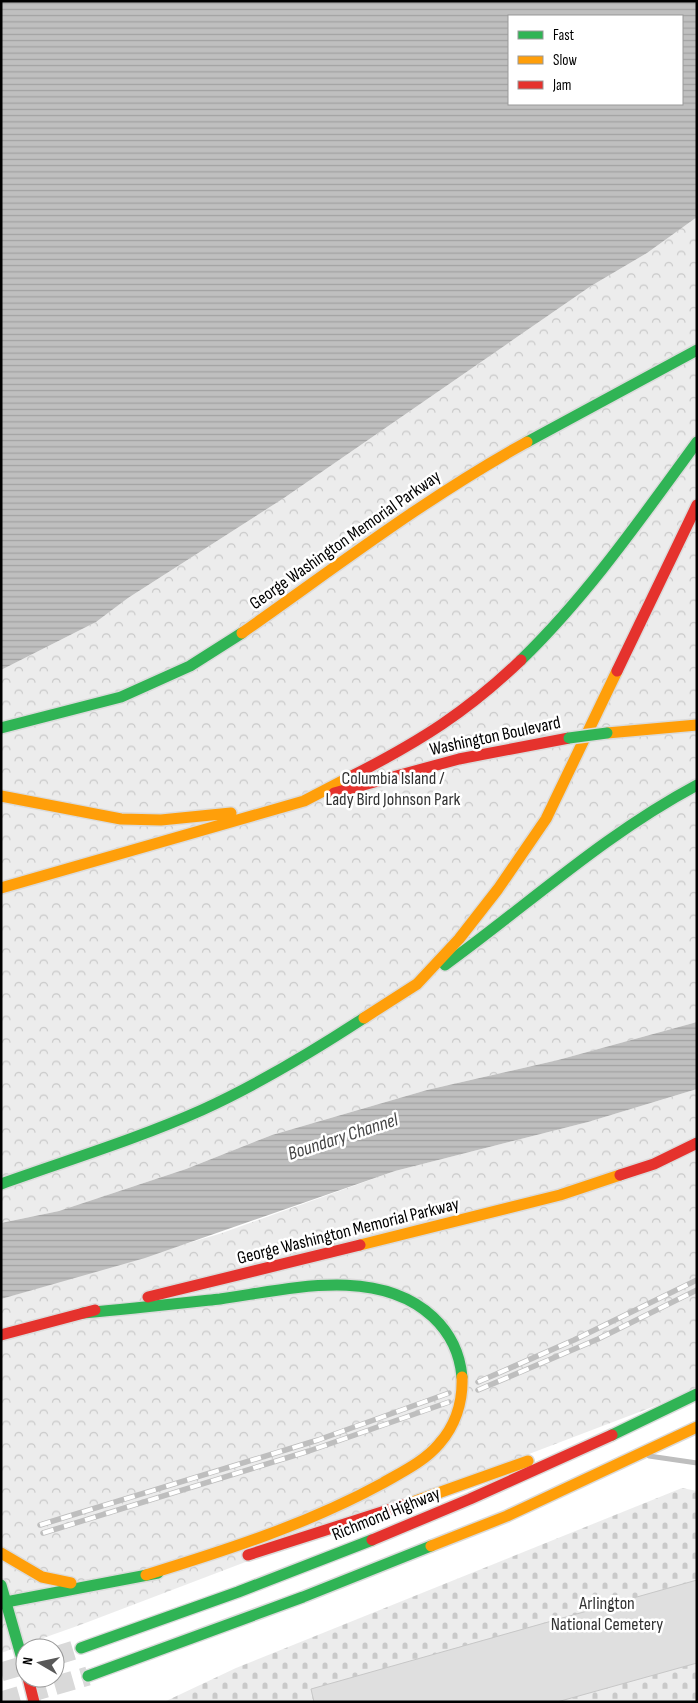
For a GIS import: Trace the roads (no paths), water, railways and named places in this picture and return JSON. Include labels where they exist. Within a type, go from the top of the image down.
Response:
[{"type":"main road","name":"George Washington Memorial Parkway","points":[[1,728],[121,697],[190,666],[238,636],[426,503],[485,465],[697,350]]},
{"type":"main road","points":[[1,888],[304,801],[417,742],[458,714],[504,677],[549,632],[584,593],[697,442]]},
{"type":"main road","points":[[417,984],[459,939],[498,889],[546,819],[697,505]]},
{"type":"main road","name":"Washington Boulevard","points":[[304,801],[459,759],[607,732],[697,725]]},
{"type":"main road","points":[[1,1184],[115,1144],[201,1110],[303,1058],[467,950],[624,826],[662,802],[697,785]]},
{"type":"main road","points":[[1,796],[102,816],[139,820],[272,810]]},
{"type":"main road","name":"George Washington Memorial Parkway","points":[[1,1335],[83,1313],[501,1212],[594,1185],[654,1164],[697,1142]]},
{"type":"main road","points":[[654,1164],[697,1154]]},
{"type":"main road","points":[[83,1313],[319,1287],[366,1288],[406,1298],[431,1314],[452,1340],[460,1366],[462,1390],[460,1403],[451,1427],[436,1448],[416,1463],[350,1502],[295,1526],[146,1575]]},
{"type":"main road","name":"Richmond Highway","points":[[81,1648],[214,1602],[302,1568],[540,1469],[697,1394]]},
{"type":"main road","points":[[6,1602],[221,1562],[281,1546],[386,1512],[645,1420]]},
{"type":"main road","points":[[88,1676],[304,1597],[507,1516],[697,1427]]},
{"type":"main road","points":[[1,1554],[40,1578],[60,1583],[97,1584]]},
{"type":"main road","points":[[1,1585],[16,1638]]},
{"type":"main road","points":[[30,1688],[34,1702]]},
{"type":"lane","points":[[638,1454],[697,1463]]},
{"type":"water","points":[[1,1],[697,1],[697,217],[647,253],[591,286],[284,498],[128,598],[96,622],[1,670]]},
{"type":"water","name":"Boundary Channel","points":[[697,1022],[697,1089],[588,1122],[395,1171],[145,1258],[1,1299],[1,1223],[59,1211],[186,1169],[272,1135],[427,1090],[558,1060]]},
{"type":"tunnel","points":[[65,1653],[81,1648]]},
{"type":"tunnel","points":[[1,1672],[15,1668]]},
{"type":"tunnel","points":[[1,1701],[88,1676]]},
{"type":"railway","points":[[478,1382],[574,1340],[697,1280]]},
{"type":"railway","points":[[478,1390],[598,1339],[697,1290]]},
{"type":"railway","points":[[40,1525],[318,1440],[449,1393]]},
{"type":"railway","points":[[43,1533],[309,1451],[449,1402]]},
{"type":"park label","name":"Columbia Island / Lady Bird Johnson Park","points":[[393,788]]},
{"type":"park label","name":"Arlington National Cemetery","points":[[607,1614]]}]
